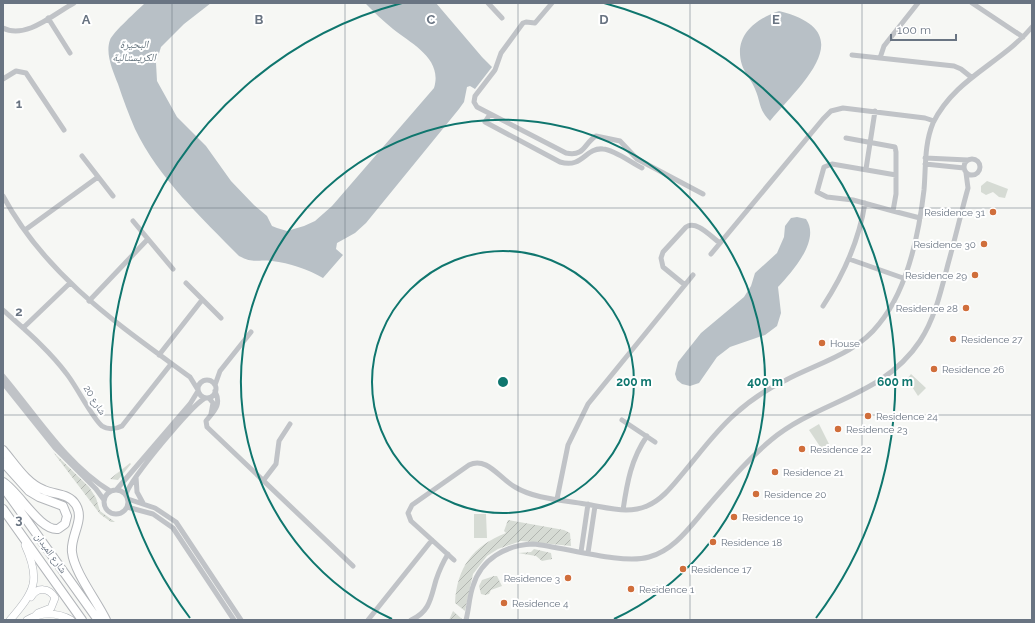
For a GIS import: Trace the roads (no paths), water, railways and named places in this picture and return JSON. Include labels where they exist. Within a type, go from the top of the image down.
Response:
[{"type":"main road","points":[[3,450],[30,482],[44,490],[66,496],[75,504],[79,519],[72,542],[72,555],[106,620]]},
{"type":"main road","points":[[3,462],[29,491],[39,497],[63,506],[67,514],[65,524],[58,529],[48,528],[14,490],[3,482]]},
{"type":"main road","name":"شارع الميدان","points":[[3,487],[98,620]]},
{"type":"main road","name":"شارع الميدان","points":[[3,509],[82,620]]},
{"type":"street","points":[[3,28],[13,31],[24,30],[74,3]]},
{"type":"street","points":[[488,3],[502,18]]},
{"type":"street","points":[[552,3],[535,23],[526,22],[523,24],[501,52],[495,70],[475,96],[474,102],[477,107],[566,153],[576,153],[581,151],[596,136],[618,140],[637,159],[703,194]]},
{"type":"street","points":[[880,58],[884,46],[918,3]]},
{"type":"street","points":[[972,3],[1023,37]]},
{"type":"street","points":[[48,18],[70,53]]},
{"type":"street","points":[[454,560],[411,521],[408,515],[409,509],[440,484],[474,463],[485,464],[518,489],[557,499],[595,506],[622,510],[643,508],[662,497],[726,422],[761,394],[787,379],[846,352],[864,340],[889,311],[903,278],[920,218],[927,144],[934,121],[949,99],[971,78],[1023,37],[1032,27]]},
{"type":"street","points":[[852,55],[954,66],[961,69],[971,78]]},
{"type":"street","points":[[3,79],[16,71],[26,72],[64,130]]},
{"type":"street","points":[[711,254],[827,114],[842,108],[925,118],[934,121]]},
{"type":"street","points":[[866,169],[875,111]]},
{"type":"street","points":[[490,114],[485,122],[560,162],[567,164],[577,162],[592,151],[602,149],[611,151],[642,168]]},
{"type":"street","points":[[846,138],[895,147],[896,194],[893,211]]},
{"type":"street","points":[[82,156],[113,196]]},
{"type":"street","points":[[925,158],[965,170],[970,175],[976,175]]},
{"type":"street","points":[[466,620],[472,587],[478,575],[490,559],[501,552],[520,545],[533,544],[631,560],[646,558],[663,552],[681,536],[748,461],[776,436],[808,415],[875,385],[902,363],[919,342],[933,317],[968,188],[980,170],[979,163],[974,159],[925,164]]},
{"type":"street","points":[[968,160],[965,170],[968,188]]},
{"type":"street","points":[[896,175],[832,164],[824,167],[817,192],[827,197],[865,203],[920,218]]},
{"type":"street","points":[[25,230],[98,177]]},
{"type":"street","points":[[3,196],[41,252],[70,283],[89,300],[159,355],[190,377],[212,382],[215,388],[218,404],[215,412],[205,422],[206,428],[353,566]]},
{"type":"street","points":[[823,306],[849,259],[862,220],[865,203]]},
{"type":"street","points":[[133,221],[147,240],[173,268]]},
{"type":"street","points":[[685,285],[662,265],[660,258],[663,252],[686,227],[691,224],[696,225],[720,243]]},
{"type":"street","points":[[89,300],[147,240]]},
{"type":"street","points":[[849,259],[903,278]]},
{"type":"street","points":[[557,499],[563,463],[568,445],[588,404],[693,276]]},
{"type":"street","points":[[22,328],[70,283]]},
{"type":"street","points":[[186,283],[221,318]]},
{"type":"street","points":[[159,355],[202,300]]},
{"type":"street","name":"شارع 20","points":[[3,310],[58,363],[74,384],[100,425],[107,428],[115,429],[125,423],[171,364]]},
{"type":"street","points":[[104,500],[105,496],[110,491],[117,489],[190,404],[200,384],[220,371],[251,332]]},
{"type":"street","points":[[128,507],[127,497],[136,477],[193,407],[207,398],[215,388],[220,371]]},
{"type":"street","points":[[3,376],[68,453],[93,479],[110,491]]},
{"type":"street","points":[[190,377],[201,396],[207,398],[213,403],[211,415]]},
{"type":"street","points":[[3,383],[52,444],[96,490],[104,500],[107,510],[114,514],[122,513],[128,507]]},
{"type":"street","points":[[622,420],[655,442]]},
{"type":"street","points":[[263,481],[276,464],[279,440],[290,424]]},
{"type":"street","points":[[162,435],[167,439]]},
{"type":"street","points":[[622,510],[629,471],[638,450],[647,436]]},
{"type":"street","points":[[136,477],[137,492],[143,503]]},
{"type":"street","points":[[117,489],[127,497],[166,514],[180,527],[241,620]]},
{"type":"street","points":[[581,552],[588,504]]},
{"type":"street","points":[[588,553],[595,506]]},
{"type":"street","points":[[128,507],[153,514],[173,528],[234,620]]},
{"type":"street","points":[[584,527],[592,528]]},
{"type":"street","points":[[23,537],[33,564],[34,577],[31,592],[23,606]]},
{"type":"street","points":[[368,620],[432,540]]},
{"type":"street","points":[[411,620],[421,615],[429,605],[439,572],[448,554]]},
{"type":"street","points":[[10,620],[37,591],[47,590],[53,594],[55,601],[51,608],[38,613],[34,617]]},
{"type":"street","points":[[27,620],[34,617],[54,614],[71,620]]},
{"type":"water","name":"البحيرة الكريستالية","points":[[145,3],[211,3],[184,24],[161,47],[156,63],[157,81],[177,117],[206,146],[231,181],[267,216],[272,226],[287,231],[315,221],[332,206],[434,88],[436,78],[434,69],[424,53],[389,26],[365,3],[436,3],[492,67],[475,89],[470,86],[467,87],[464,102],[459,109],[366,223],[355,233],[337,243],[336,249],[343,255],[323,278],[305,269],[292,265],[272,261],[252,261],[239,256],[182,197],[156,164],[135,129],[112,68],[108,51],[112,36]]},
{"type":"water","points":[[779,11],[804,20],[817,32],[821,45],[818,60],[809,75],[770,121],[763,113],[754,86],[743,68],[740,55],[743,37],[748,30],[754,24],[770,14]]},
{"type":"water","points":[[797,217],[806,219],[810,227],[810,236],[803,255],[778,287],[781,313],[777,326],[765,335],[730,347],[717,357],[699,383],[690,386],[682,384],[677,380],[675,374],[678,362],[701,333],[744,297],[751,286],[755,273],[777,253],[784,237],[785,226],[791,218]]},
{"type":"place","name":"Residence 31","points":[[993,212]]},
{"type":"place","name":"Residence 30","points":[[984,244]]},
{"type":"place","name":"Residence 29","points":[[975,275]]},
{"type":"place","name":"Residence 28","points":[[966,308]]},
{"type":"place","name":"Residence 27","points":[[953,339]]},
{"type":"place","name":"House","points":[[822,343]]},
{"type":"place","name":"Residence 26","points":[[934,369]]},
{"type":"place","name":"Residence 24","points":[[868,416]]},
{"type":"place","name":"Residence 23","points":[[838,429]]},
{"type":"place","name":"Residence 22","points":[[802,449]]},
{"type":"place","name":"Residence 21","points":[[775,472]]},
{"type":"place","name":"Residence 20","points":[[756,494]]},
{"type":"place","name":"Residence 19","points":[[734,517]]},
{"type":"place","name":"Residence 18","points":[[713,542]]},
{"type":"place","name":"Residence 17","points":[[683,569]]},
{"type":"place","name":"Residence 3","points":[[568,578]]},
{"type":"place","name":"Residence 1","points":[[631,589]]},
{"type":"place","name":"Residence 4","points":[[504,603]]}]
